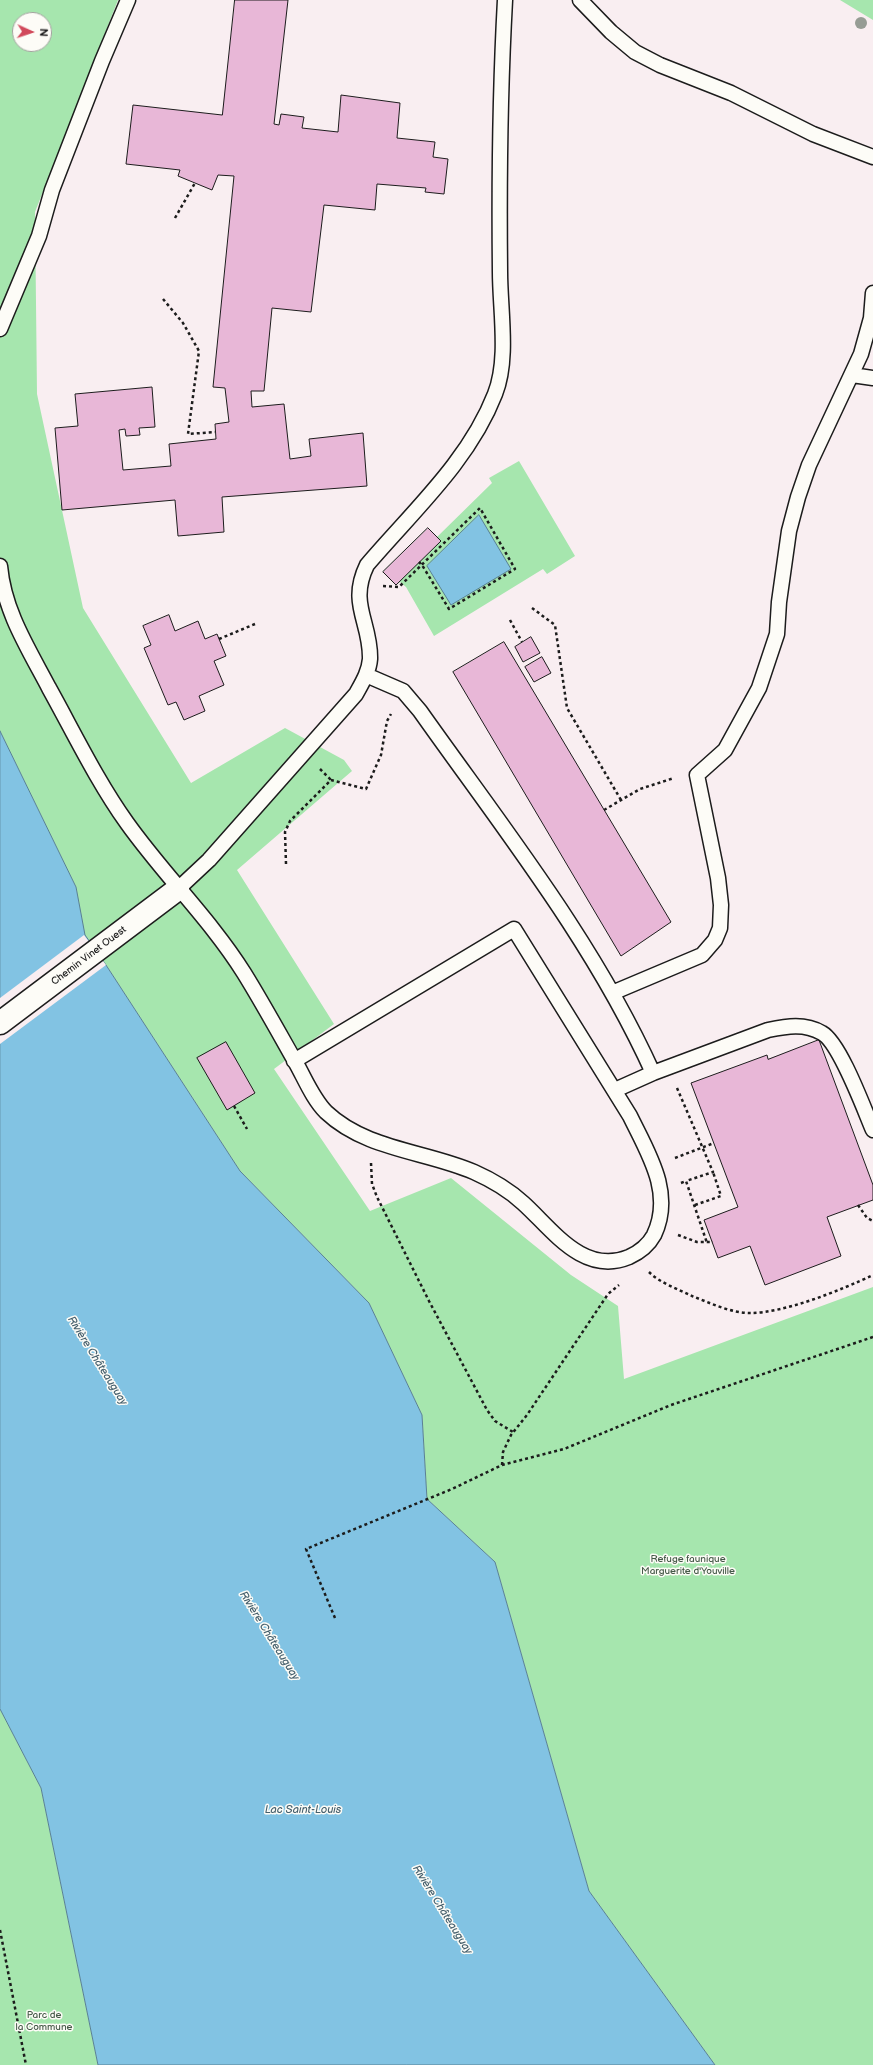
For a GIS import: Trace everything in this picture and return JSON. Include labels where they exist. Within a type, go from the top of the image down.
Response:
[{"type":"street","name":"Chemin Vinet Ouest","points":[[0,1023],[178,889]]},
{"type":"lane","points":[[0,329],[39,236],[52,190],[102,60],[128,0]]},
{"type":"lane","points":[[178,889],[209,860],[356,694],[366,675],[370,660],[369,646],[358,600],[362,575],[367,565],[444,479],[458,460],[483,419],[495,394],[500,377],[502,362],[500,273],[501,105],[505,0]]},
{"type":"lane","points":[[580,0],[612,32],[635,52],[660,65],[730,93],[813,134],[873,157]]},
{"type":"lane","points":[[612,993],[702,955],[715,940],[718,934],[720,928],[721,905],[718,878],[697,775],[725,750],[759,688],[777,634],[779,602],[789,531],[798,498],[809,465],[861,354],[871,318],[873,292]]},
{"type":"lane","points":[[852,375],[873,378]]},
{"type":"lane","points":[[0,566],[7,605],[22,639],[115,806],[178,889],[222,940],[244,973],[294,1061],[324,1110],[355,1133],[370,1140],[445,1161],[496,1183],[523,1202],[551,1232],[575,1251],[591,1259],[606,1261],[623,1259],[638,1253],[650,1242],[658,1226],[662,1197],[660,1182],[630,1116],[514,929],[294,1061]]},
{"type":"lane","points":[[366,675],[403,691],[410,698],[541,880],[634,1030],[653,1073]]},
{"type":"lane","points":[[615,1090],[653,1073],[768,1030],[788,1026],[812,1028],[824,1034],[832,1043],[843,1062],[873,1130]]},
{"type":"path","points":[[174,218],[195,183]]},
{"type":"path","points":[[163,299],[183,324],[199,351],[188,434],[215,432]]},
{"type":"path","points":[[380,586],[399,587],[422,565],[480,508],[515,569],[449,609],[422,565],[419,562]]},
{"type":"path","points":[[532,608],[555,625],[567,708],[621,800]]},
{"type":"path","points":[[510,620],[522,642]]},
{"type":"path","points":[[219,639],[255,624]]},
{"type":"path","points":[[318,767],[331,780],[366,789],[381,756],[388,721]]},
{"type":"path","points":[[604,810],[640,789],[652,784],[697,775]]},
{"type":"path","points":[[286,864],[285,832],[290,821],[331,780]]},
{"type":"path","points":[[679,1091],[713,1172],[721,1196],[695,1205]]},
{"type":"path","points":[[234,1106],[247,1129]]},
{"type":"path","points":[[670,1160],[714,1143]]},
{"type":"path","points":[[372,1156],[370,1169],[377,1197],[429,1301],[487,1410],[495,1421],[513,1432]]},
{"type":"path","points":[[686,1181],[713,1172]]},
{"type":"path","points":[[858,1205],[867,1218],[873,1221]]},
{"type":"path","points":[[677,1235],[697,1242],[712,1242]]},
{"type":"path","points":[[650,1273],[672,1287],[708,1303],[735,1311],[750,1313],[770,1311],[791,1306],[873,1275]]},
{"type":"path","points":[[502,1465],[504,1452],[513,1432],[527,1415],[608,1294]]},
{"type":"path","points":[[335,1618],[306,1549],[452,1489],[502,1465],[564,1449],[671,1405],[873,1337]]},
{"type":"path","points":[[0,1930],[26,2065]]},
{"type":"green space","name":"Refuge faunique Marguerite d'Youville","points":[[0,0],[118,0],[35,212],[37,394],[83,608],[191,783],[285,728],[344,760],[352,771],[237,870],[334,1024],[274,1069],[370,1211],[451,1178],[571,1275],[618,1306],[624,1379],[873,1287],[873,2065],[715,2065],[589,1891],[495,1562],[427,1499],[422,1415],[369,1303],[240,1171],[106,965],[84,935],[76,887],[0,731]]},
{"type":"green space","points":[[840,0],[873,0],[873,20]]},
{"type":"green space","points":[[519,461],[575,556],[547,574],[543,569],[434,636],[406,587],[400,582],[396,585],[383,572],[428,528],[437,537],[492,483],[489,478]]},
{"type":"green space","name":"Parc de la Commune","points":[[0,1709],[41,1788],[98,2065],[0,2065]]},
{"type":"water","points":[[479,515],[511,569],[451,605],[427,566]]},
{"type":"water","name":"Lac Saint-Louis","points":[[0,731],[76,887],[85,935],[240,1171],[369,1303],[422,1415],[427,1499],[495,1562],[589,1891],[715,2065],[98,2065],[41,1788],[0,1709]]},
{"type":"pier","points":[[84,935],[106,965],[0,1044],[0,998]]},
{"type":"building","points":[[235,0],[288,0],[274,124],[279,125],[281,114],[304,117],[302,128],[338,132],[341,95],[400,103],[397,138],[435,142],[433,157],[448,159],[444,194],[425,192],[426,188],[377,184],[375,210],[324,205],[311,312],[272,308],[264,391],[251,391],[252,407],[284,404],[290,459],[311,456],[309,439],[363,433],[367,486],[222,497],[224,532],[178,536],[175,500],[62,510],[55,428],[78,426],[75,394],[152,387],[155,427],[139,428],[140,435],[126,436],[125,429],[119,430],[123,470],[171,466],[169,444],[216,439],[215,424],[229,422],[225,388],[213,387],[234,176],[218,175],[212,190],[178,176],[180,170],[126,164],[133,105],[222,115]]},
{"type":"building","points":[[428,528],[441,541],[396,585],[383,572]]},
{"type":"building","points":[[169,615],[175,631],[198,621],[205,639],[217,634],[226,656],[214,661],[224,685],[199,696],[205,711],[184,720],[176,702],[168,705],[144,648],[151,645],[143,626]]},
{"type":"building","points":[[531,637],[540,653],[523,662],[515,647]]},
{"type":"building","points":[[504,642],[671,922],[621,956],[453,672]]},
{"type":"building","points":[[542,657],[551,673],[534,682],[525,667]]},
{"type":"building","points":[[819,1040],[873,1185],[873,1200],[827,1217],[841,1256],[765,1285],[750,1246],[718,1258],[704,1220],[738,1207],[691,1083],[767,1055],[768,1059]]},
{"type":"building","points":[[226,1042],[255,1093],[227,1110],[197,1058]]},
{"type":"water label","name":"Rivière Châteauguay","points":[[97,1361]]},
{"type":"water label","name":"Rivière Châteauguay","points":[[269,1636]]},
{"type":"water label","name":"Rivière Châteauguay","points":[[442,1910]]}]
